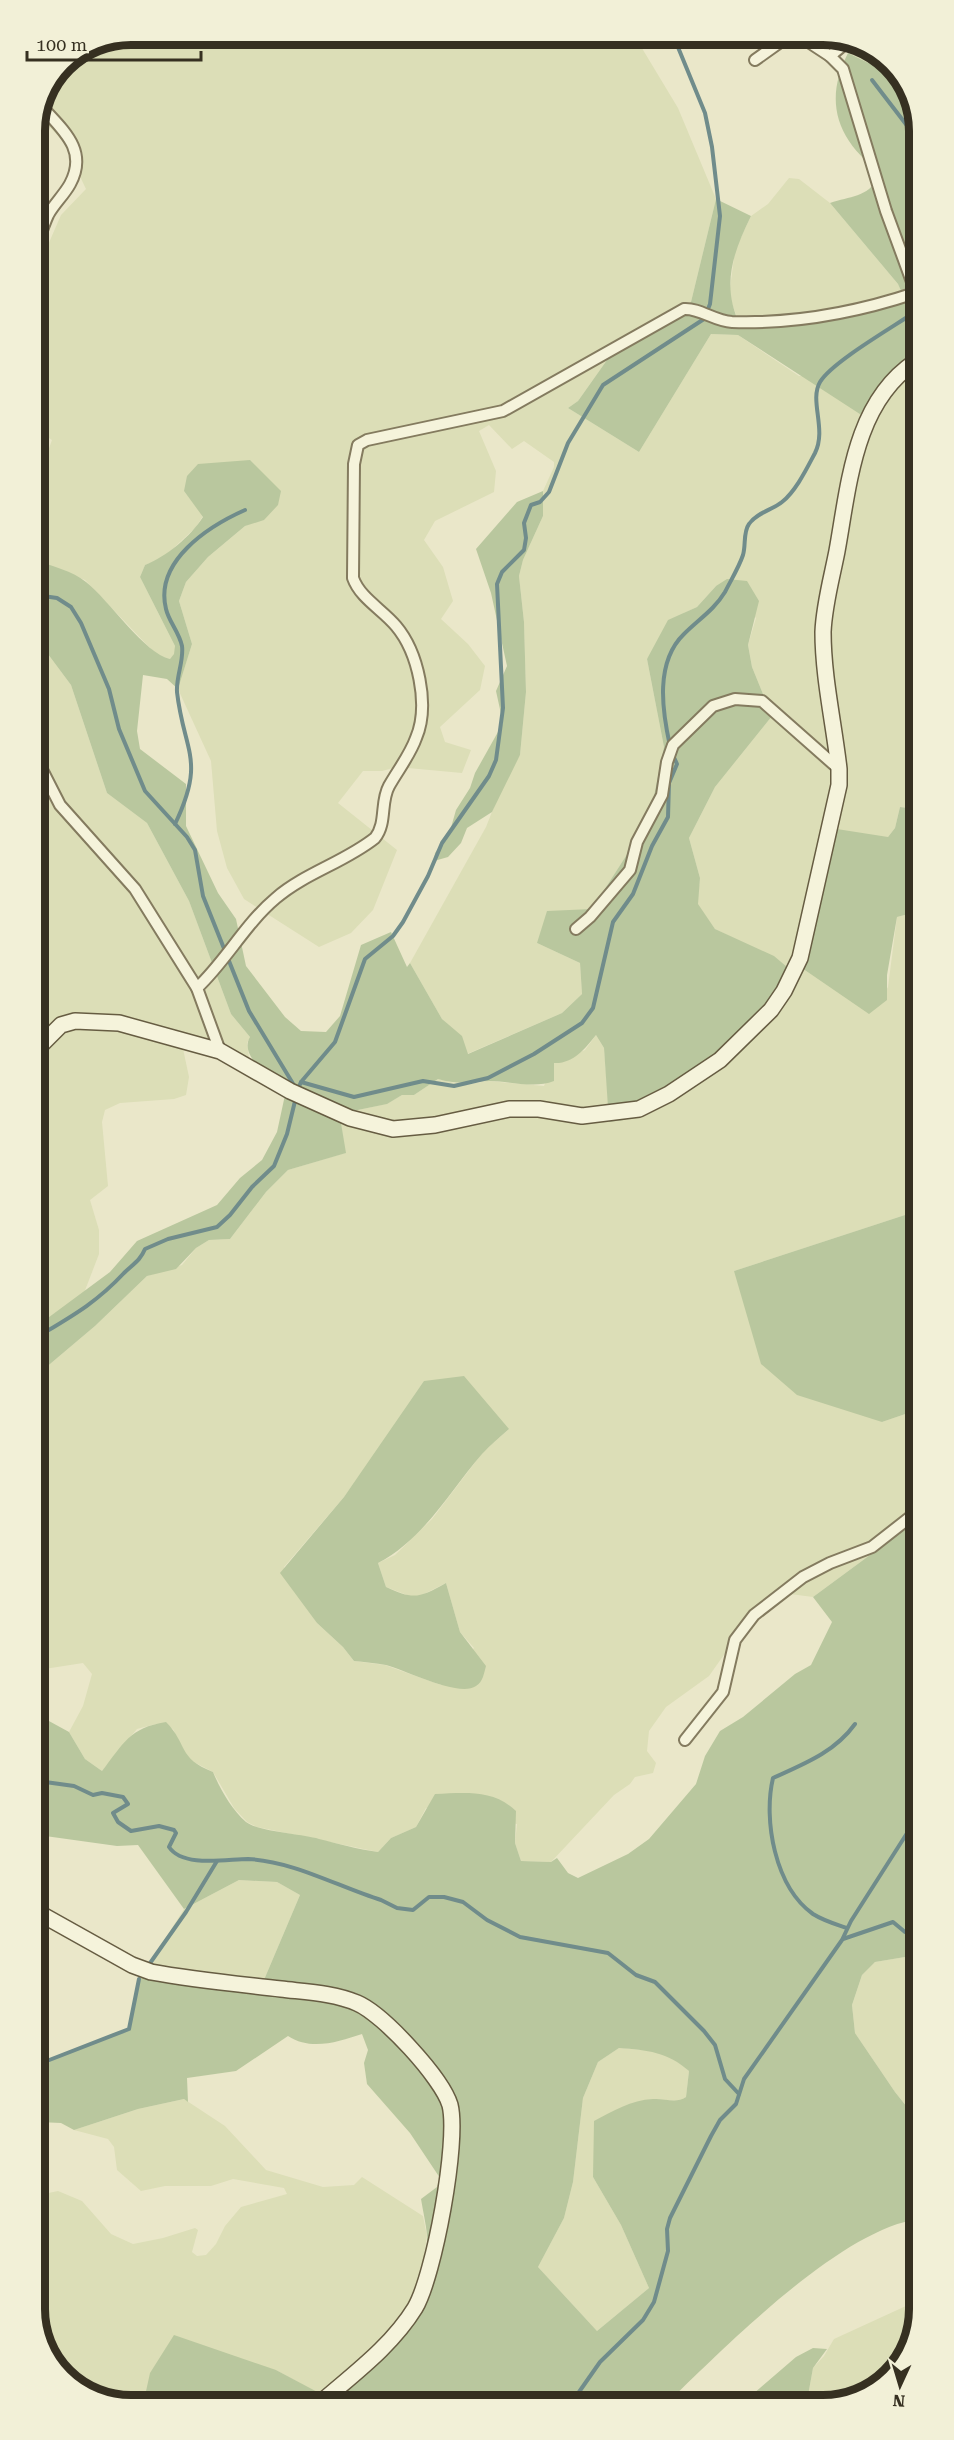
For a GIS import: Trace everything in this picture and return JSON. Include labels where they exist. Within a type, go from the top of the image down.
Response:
[{"type":"street","points":[[755,60],[776,45]]},
{"type":"street","points":[[813,45],[830,56],[844,73],[886,211],[909,274]]},
{"type":"street","points":[[830,56],[841,48]]},
{"type":"street","points":[[45,224],[49,214],[69,185],[77,164],[75,147],[66,132],[47,113]]},
{"type":"street","points":[[197,988],[219,967],[231,946],[276,897],[375,838],[381,827],[387,789],[418,734],[420,676],[414,656],[397,627],[359,589],[353,578],[354,464],[358,446],[367,440],[503,411],[684,309],[696,310],[723,321],[780,323],[860,309],[909,293]]},
{"type":"street","points":[[45,1041],[61,1025],[75,1021],[119,1023],[220,1051],[290,1091],[358,1120],[393,1129],[435,1125],[509,1109],[539,1109],[582,1116],[624,1113],[639,1109],[669,1094],[733,1049],[771,1010],[788,984],[800,958],[836,803],[839,769],[823,631],[850,475],[860,440],[872,411],[895,379],[909,367]]},
{"type":"street","points":[[576,929],[590,917],[630,870],[637,842],[662,795],[673,745],[713,706],[735,699],[762,701],[839,769]]},
{"type":"street","points":[[45,776],[60,805],[135,889],[197,988],[220,1051]]},
{"type":"street","points":[[685,1740],[723,1692],[735,1640],[754,1615],[780,1593],[810,1573],[873,1547],[909,1518]]},
{"type":"street","points":[[45,1916],[132,1965],[151,1972],[324,1994],[356,2002],[380,2018],[441,2084],[452,2118],[451,2149],[424,2291],[406,2321],[395,2334],[329,2395]]},
{"type":"green space","points":[[640,45],[678,108],[716,199],[691,302],[607,360],[578,401],[568,408],[639,452],[711,334],[738,335],[799,376],[909,366],[909,808],[900,807],[895,828],[888,837],[877,1006],[888,987],[897,917],[909,914],[909,1204],[905,1215],[734,1271],[882,1422],[909,1413],[909,1516],[870,1555],[813,1597],[790,1594],[745,1625],[709,1676],[666,1707],[649,1731],[647,1751],[656,1763],[653,1773],[635,1777],[630,1784],[614,1795],[551,1862],[521,1861],[515,1843],[517,1824],[426,1808],[416,1827],[391,1838],[378,1852],[257,1827],[247,1822],[234,1808],[213,1772],[188,1759],[173,1729],[156,1724],[137,1729],[102,1771],[85,1759],[69,1732],[83,1706],[92,1674],[83,1663],[45,1669],[45,1368],[95,1326],[147,1276],[182,1265],[196,1248],[209,1240],[230,1239],[266,1192],[288,1170],[345,1153],[340,1117],[348,1112],[386,1104],[402,1095],[414,1095],[438,1079],[463,1085],[488,1081],[544,1086],[554,1063],[585,1050],[596,1035],[604,1048],[610,1122],[743,943],[715,929],[697,904],[700,878],[689,838],[715,787],[772,716],[752,667],[748,645],[756,618],[716,586],[697,607],[684,613],[647,659],[664,747],[649,820],[592,909],[537,943],[580,963],[582,994],[562,1013],[467,1054],[442,1019],[410,963],[486,827],[503,784],[520,755],[526,692],[524,622],[519,576],[523,560],[543,516],[543,491],[554,462],[524,441],[512,449],[489,425],[479,431],[496,471],[494,492],[435,521],[424,540],[443,567],[453,601],[441,619],[468,644],[485,666],[480,690],[440,727],[445,742],[471,750],[462,773],[397,767],[382,771],[363,771],[338,803],[397,850],[373,910],[351,933],[319,947],[244,899],[227,868],[217,831],[211,761],[178,689],[192,644],[179,601],[186,582],[208,557],[245,526],[257,520],[184,491],[203,516],[196,527],[163,558],[145,565],[140,577],[175,646],[175,654],[170,659],[160,657],[148,646],[85,580],[45,564],[45,459],[52,440],[45,435],[45,252],[61,215],[86,189],[63,141],[46,123],[54,93],[74,66],[104,50],[120,46]],"holes":[[[509,1429],[483,1452],[432,1519],[395,1555],[378,1563],[386,1587],[412,1597],[418,1597],[446,1583],[460,1632],[474,1648],[441,1685],[385,1665],[354,1661],[343,1647],[317,1623],[284,1567],[344,1497],[382,1444]]]},
{"type":"green space","points":[[844,48],[861,54],[884,71],[848,53]]},
{"type":"green space","points":[[848,53],[888,74],[900,93],[908,120],[909,371],[866,418],[738,335],[711,334],[639,452],[568,408],[578,401],[607,360],[691,302],[716,199],[751,216],[739,243],[730,283],[734,310],[740,325],[834,319],[906,302],[898,284],[830,203],[863,193],[879,177],[849,141],[839,119],[836,97],[843,64]]},
{"type":"green space","points":[[789,178],[799,179],[830,203],[898,284],[907,302],[834,319],[740,325],[729,296],[735,250],[751,216],[768,204]]},
{"type":"green space","points":[[250,460],[281,491],[278,505],[264,520],[245,526],[208,557],[186,582],[179,601],[192,644],[178,689],[167,679],[143,675],[137,731],[140,749],[186,784],[186,826],[218,893],[236,919],[246,966],[285,1017],[301,1031],[326,1032],[340,1016],[361,945],[391,932],[407,967],[410,963],[442,1019],[462,1036],[468,1054],[562,1013],[582,994],[580,963],[537,943],[547,911],[592,909],[649,820],[664,747],[647,659],[668,620],[697,607],[716,586],[727,579],[747,581],[759,601],[748,645],[752,667],[772,716],[715,787],[689,838],[700,878],[698,904],[715,929],[774,956],[787,967],[785,980],[767,1010],[659,1106],[624,1120],[609,1122],[604,1048],[596,1035],[573,1058],[554,1063],[554,1081],[530,1085],[489,1081],[457,1083],[438,1079],[414,1095],[402,1095],[387,1104],[348,1112],[340,1117],[346,1153],[288,1170],[266,1192],[230,1239],[209,1240],[196,1248],[176,1269],[147,1276],[95,1326],[45,1368],[45,1320],[110,1272],[137,1241],[217,1205],[240,1178],[262,1160],[277,1132],[285,1095],[253,1060],[248,1045],[250,1037],[231,1014],[189,901],[147,823],[107,793],[71,685],[45,650],[45,563],[81,578],[138,637],[160,655],[170,659],[174,654],[175,646],[140,577],[145,565],[162,557],[177,545],[192,532],[203,517],[184,491],[187,476],[198,464]]},
{"type":"green space","points":[[543,491],[543,516],[523,560],[519,576],[524,622],[526,692],[520,755],[492,812],[467,828],[461,843],[448,857],[434,861],[435,853],[450,831],[456,810],[470,788],[475,773],[503,723],[496,691],[507,666],[491,593],[476,549],[517,502]]},
{"type":"green space","points":[[45,650],[71,685],[107,793],[147,823],[189,901],[231,1014],[250,1037],[247,1043],[249,1057],[182,1044],[189,1077],[186,1095],[174,1099],[120,1103],[105,1110],[102,1122],[108,1186],[90,1200],[99,1230],[99,1254],[84,1293],[45,1320]]},
{"type":"green space","points":[[900,807],[909,808],[909,914],[897,917],[887,975],[887,1000],[869,1014],[799,966],[824,827],[888,837],[895,828]]},
{"type":"green space","points":[[909,1204],[909,1413],[882,1422],[797,1395],[761,1364],[734,1271],[905,1215]]},
{"type":"green space","points":[[464,1376],[509,1429],[482,1454],[422,1528],[394,1553],[378,1563],[386,1587],[403,1594],[416,1596],[446,1583],[460,1632],[486,1666],[480,1682],[468,1689],[445,1686],[386,1665],[354,1661],[343,1647],[317,1623],[280,1573],[344,1497],[424,1381]]},
{"type":"green space","points":[[909,1516],[909,1956],[875,1962],[862,1975],[852,2005],[855,2033],[909,2110],[909,2222],[888,2227],[855,2244],[820,2267],[752,2323],[675,2395],[323,2395],[377,2344],[407,2305],[418,2284],[425,2260],[427,2235],[421,2199],[437,2187],[440,2178],[410,2133],[367,2084],[364,2063],[368,2050],[362,2034],[325,2044],[306,2043],[288,2036],[236,2071],[187,2078],[188,2102],[184,2099],[138,2109],[74,2130],[61,2123],[45,2122],[45,2062],[128,2029],[141,1977],[196,1987],[258,1994],[300,1895],[277,1882],[239,1880],[184,1909],[138,1845],[117,1846],[45,1836],[45,1719],[69,1732],[85,1759],[102,1771],[128,1738],[143,1728],[166,1722],[188,1756],[213,1772],[227,1799],[246,1822],[270,1830],[370,1851],[378,1852],[391,1838],[416,1827],[435,1794],[468,1793],[488,1796],[498,1799],[516,1811],[515,1843],[521,1861],[551,1862],[557,1858],[568,1873],[578,1878],[628,1854],[649,1839],[696,1784],[705,1756],[720,1731],[743,1717],[795,1674],[811,1665],[832,1622],[813,1597],[870,1555]],"holes":[[[619,2048],[648,2051],[665,2056],[689,2071],[686,2097],[674,2100],[637,2101],[594,2121],[593,2177],[621,2225],[649,2288],[597,2331],[538,2267],[564,2218],[573,2182],[583,2098],[598,2062]]]},
{"type":"green space","points":[[239,1880],[277,1882],[300,1895],[258,1994],[196,1987],[141,1977],[184,1909]]},
{"type":"green space","points":[[909,1956],[909,2110],[855,2033],[852,2005],[862,1975],[875,1962]]},
{"type":"green space","points":[[619,2048],[656,2051],[678,2061],[689,2071],[686,2097],[680,2101],[653,2099],[593,2177],[621,2225],[649,2288],[597,2331],[538,2267],[564,2218],[573,2182],[583,2098],[598,2062]]},
{"type":"green space","points":[[184,2099],[225,2126],[266,2170],[323,2187],[354,2185],[362,2177],[423,2216],[427,2236],[422,2269],[411,2299],[392,2330],[324,2395],[276,2370],[146,2395],[126,2395],[109,2392],[88,2383],[70,2370],[60,2357],[54,2347],[46,2320],[45,2194],[58,2191],[82,2201],[111,2234],[133,2244],[195,2228],[198,2230],[192,2252],[197,2256],[206,2255],[216,2244],[225,2226],[241,2207],[287,2194],[284,2188],[233,2179],[211,2186],[165,2186],[141,2191],[117,2170],[114,2147],[108,2139],[74,2130],[138,2109]]},
{"type":"green space","points":[[909,2305],[906,2331],[895,2356],[870,2356],[870,2380],[861,2386],[834,2394],[808,2395],[813,2368],[824,2356],[834,2339]]},
{"type":"green space","points":[[174,2335],[276,2370],[323,2395],[145,2395],[150,2373]]},
{"type":"green space","points":[[813,2348],[827,2349],[813,2368],[808,2395],[752,2395],[796,2357]]},
{"type":"waterway","points":[[298,1089],[301,1082],[335,1042],[365,959],[393,936],[403,922],[428,876],[442,843],[489,776],[496,760],[503,708],[497,584],[502,572],[524,550],[526,538],[524,523],[531,505],[540,502],[549,492],[568,443],[603,385],[704,319],[710,304],[720,216],[712,147],[705,113],[677,45]]},
{"type":"waterway","points":[[872,80],[909,128]]},
{"type":"waterway","points":[[670,746],[663,702],[668,658],[684,634],[711,609],[725,592],[743,555],[749,524],[787,497],[805,472],[818,444],[819,425],[816,398],[820,382],[850,355],[909,316]]},
{"type":"waterway","points":[[175,824],[184,802],[191,770],[177,692],[182,646],[167,614],[164,592],[168,576],[176,561],[188,548],[216,525],[245,510]]},
{"type":"waterway","points":[[45,596],[57,598],[71,607],[81,623],[109,689],[119,729],[145,791],[187,837],[195,850],[203,896],[249,1011],[295,1087]]},
{"type":"waterway","points":[[301,1082],[354,1097],[423,1081],[454,1086],[488,1078],[534,1054],[582,1023],[593,1008],[613,922],[633,894],[652,846],[668,817],[669,783],[677,764],[672,753]]},
{"type":"waterway","points":[[45,1332],[104,1293],[139,1259],[145,1249],[168,1239],[217,1227],[230,1215],[252,1187],[274,1166],[287,1134],[296,1097]]},
{"type":"waterway","points":[[847,1928],[813,1914],[789,1887],[775,1852],[771,1832],[770,1795],[773,1778],[828,1750],[855,1724]]},
{"type":"waterway","points":[[45,1782],[74,1786],[93,1795],[102,1793],[123,1797],[128,1804],[113,1813],[118,1822],[131,1831],[159,1826],[174,1830],[176,1833],[169,1847],[184,1858],[206,1861],[248,1859],[282,1864],[316,1875],[397,1908],[413,1910],[429,1897],[444,1897],[463,1902],[487,1920],[520,1937],[608,1953],[636,1975],[655,1982],[704,2031],[715,2045],[725,2079],[739,2094]]},
{"type":"waterway","points":[[577,2395],[600,2362],[643,2320],[654,2302],[668,2251],[667,2229],[670,2218],[711,2136],[720,2120],[736,2104],[744,2079],[842,1940],[851,1921],[909,1830]]},
{"type":"waterway","points":[[148,1966],[186,1912],[217,1861]]},
{"type":"waterway","points":[[843,1939],[893,1922],[909,1934]]},
{"type":"waterway","points":[[45,2062],[129,2029],[139,1979]]}]
